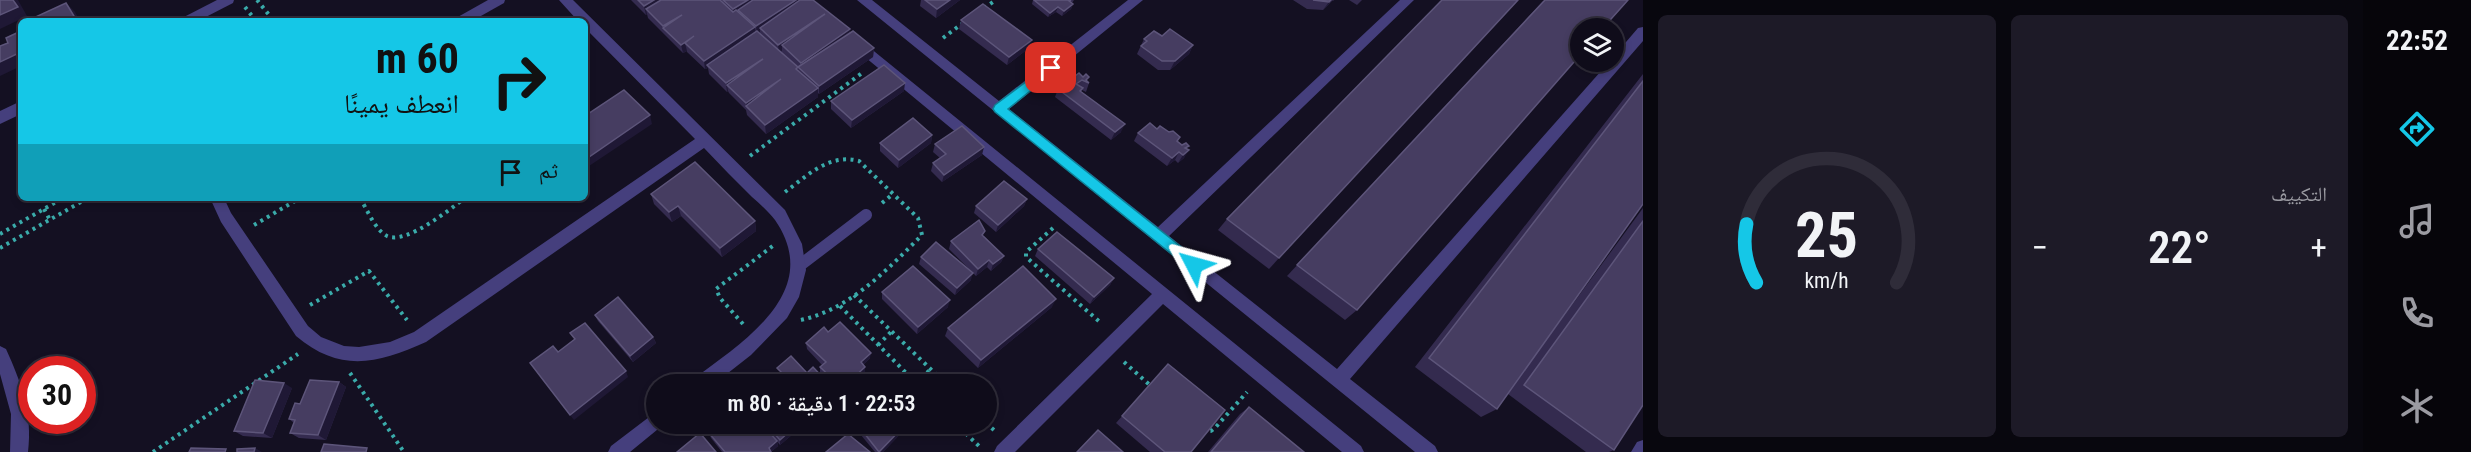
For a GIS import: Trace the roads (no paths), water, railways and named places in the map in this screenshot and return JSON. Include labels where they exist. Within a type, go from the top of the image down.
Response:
[{"type":"street","points":[[193,18],[228,0]]},
{"type":"street","points":[[466,18],[499,0]]},
{"type":"street","points":[[565,0],[583,18]]},
{"type":"street","points":[[863,0],[1429,452]]},
{"type":"street","points":[[999,109],[1137,0]]},
{"type":"street","points":[[1159,236],[1408,0]]},
{"type":"street","points":[[588,23],[780,215],[792,233],[799,266],[794,293],[780,318],[713,374]]},
{"type":"street","points":[[843,30],[1355,452]]},
{"type":"street","points":[[1338,380],[1643,32]]},
{"type":"street","points":[[0,118],[18,109]]},
{"type":"street","points":[[219,201],[292,318],[313,343],[337,353],[364,356],[393,350],[420,337],[705,140]]},
{"type":"street","points":[[1003,452],[1163,294]]},
{"type":"street","points":[[0,354],[14,386],[21,412],[19,452]]},
{"type":"street","points":[[616,452],[646,428]]},
{"type":"street","points":[[1640,452],[1643,448]]},
{"type":"lane","points":[[799,266],[866,215]]}]
